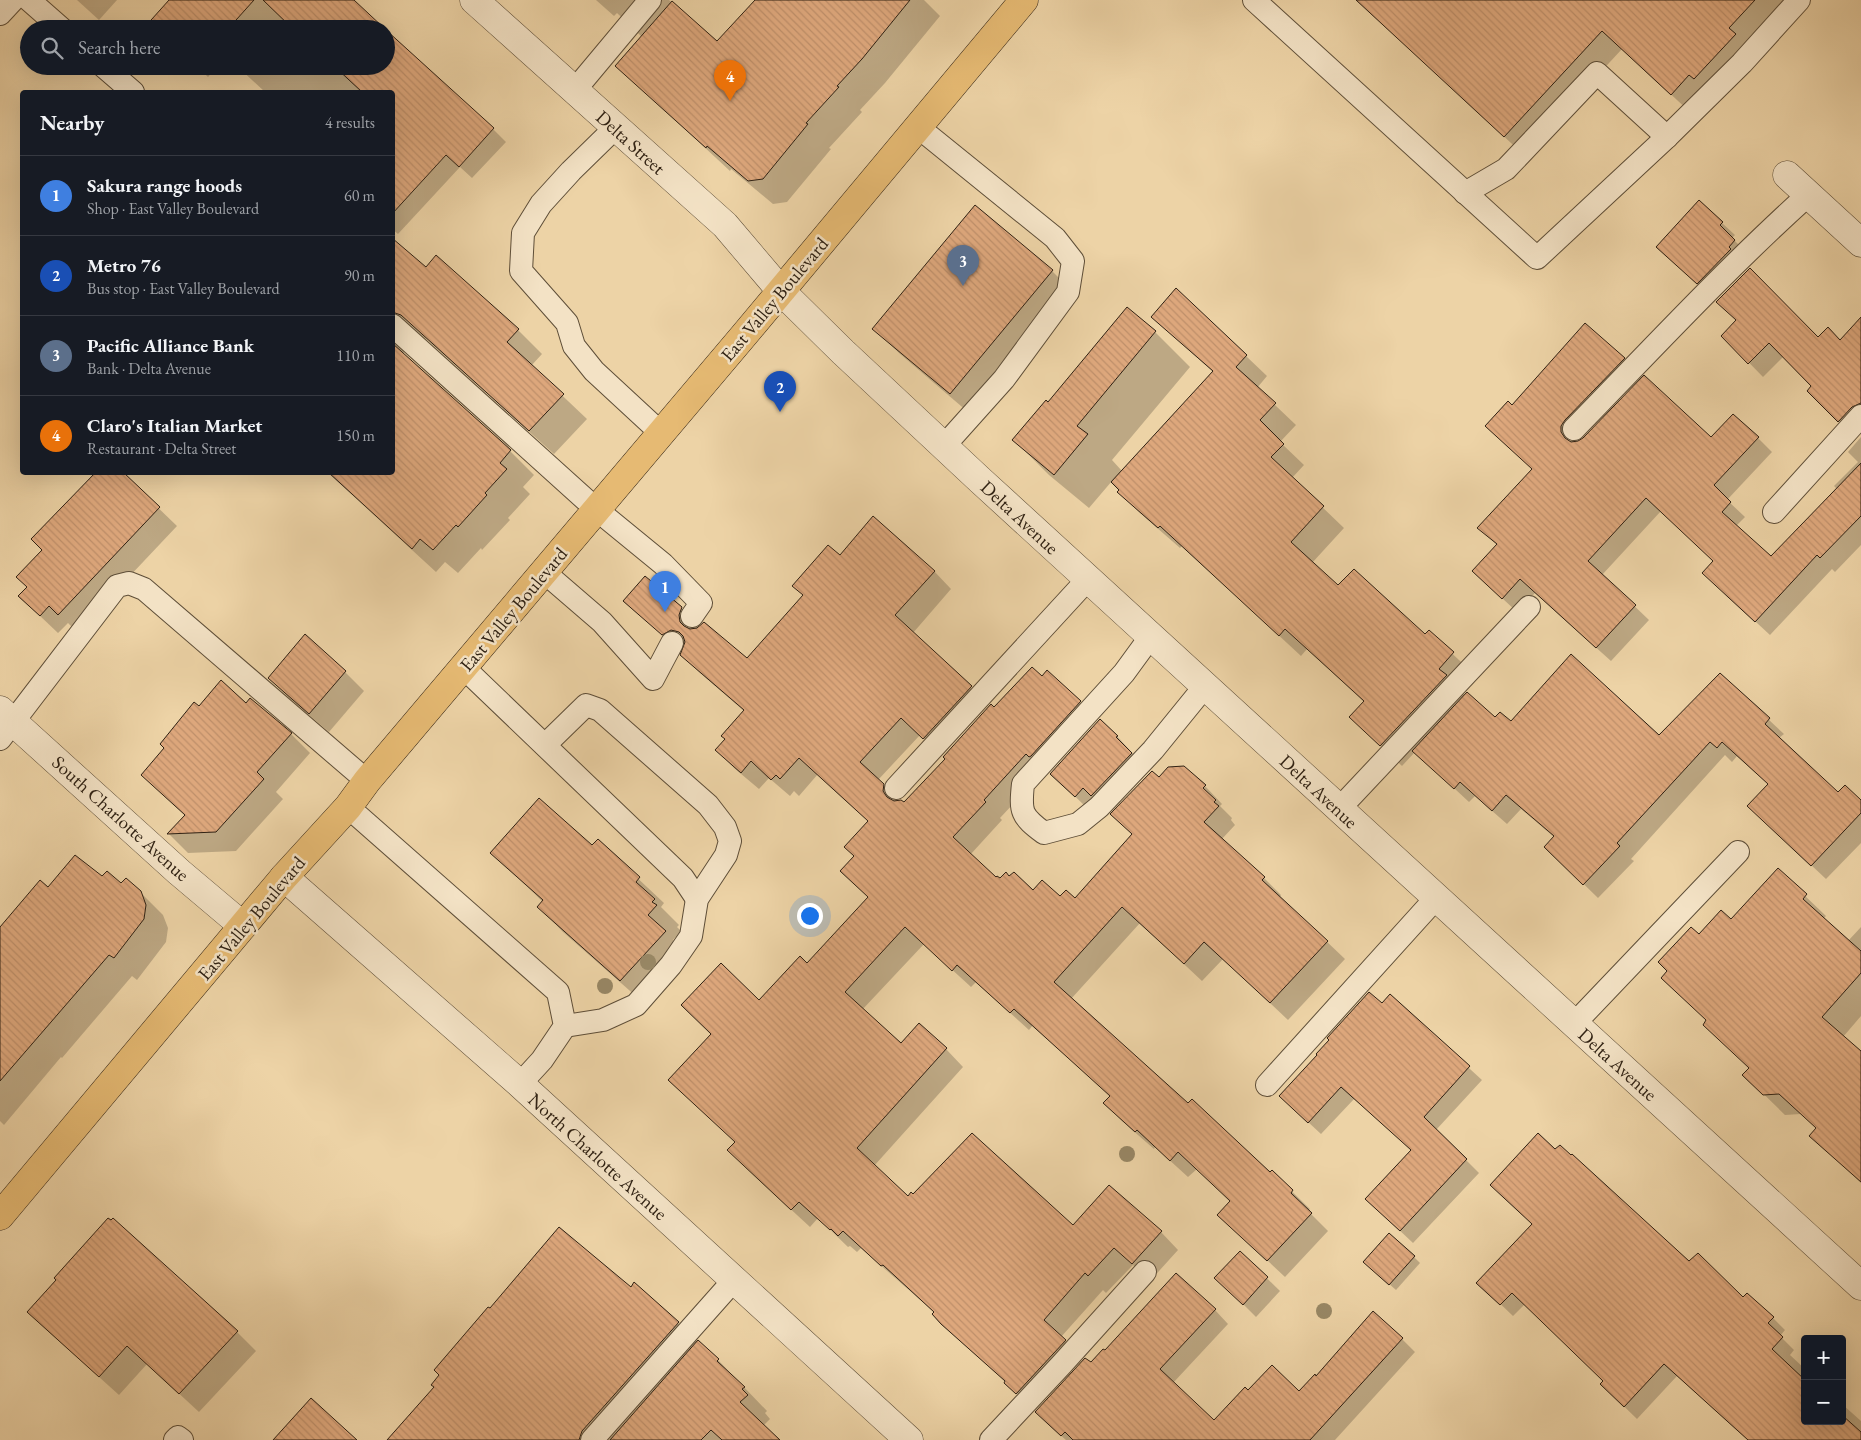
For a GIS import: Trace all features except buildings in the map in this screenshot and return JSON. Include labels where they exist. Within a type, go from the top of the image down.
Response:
[{"type":"main road","name":"East Valley Boulevard","points":[[0,1216],[284,877],[348,807],[366,781],[597,510],[1024,0]]},
{"type":"street","name":"Delta Street","points":[[474,0],[725,225],[781,291]]},
{"type":"street","points":[[1787,175],[1861,243]]},
{"type":"street","name":"Delta Avenue","points":[[781,291],[843,352],[1088,579],[1861,1286]]},
{"type":"street","name":"South Charlotte Avenue","points":[[5,724],[243,926]]},
{"type":"street","name":"North Charlotte Avenue","points":[[284,877],[520,1084],[909,1440]]},
{"type":"lane","points":[[0,14],[13,0]]},
{"type":"lane","points":[[29,0],[52,20]]},
{"type":"lane","points":[[574,91],[650,0]]},
{"type":"lane","points":[[1254,0],[1537,258],[1667,137],[1742,63],[1799,0]]},
{"type":"lane","points":[[1465,193],[1506,169],[1597,73],[1667,137]]},
{"type":"lane","points":[[113,75],[131,90]]},
{"type":"lane","points":[[918,127],[1055,238],[1073,261],[1068,292],[1004,378],[944,446]]},
{"type":"lane","points":[[615,128],[571,171],[541,204],[523,233],[521,272],[567,323],[574,346],[594,370],[661,433]]},
{"type":"lane","points":[[1574,429],[1770,229],[1808,195]]},
{"type":"lane","points":[[395,328],[597,510],[663,564],[701,603],[692,616]]},
{"type":"lane","points":[[1774,512],[1861,416]]},
{"type":"lane","points":[[544,572],[602,622],[653,679],[672,643]]},
{"type":"lane","points":[[896,788],[1088,579]]},
{"type":"lane","points":[[5,724],[117,586],[128,583],[144,589],[366,781]]},
{"type":"lane","points":[[1339,809],[1529,607]]},
{"type":"lane","points":[[1151,636],[1124,673],[1023,784],[1021,806],[1030,822],[1044,833],[1078,824],[1100,807],[1153,750],[1205,686]]},
{"type":"lane","points":[[463,667],[683,878],[697,899]]},
{"type":"lane","points":[[520,1084],[542,1060],[566,1026],[603,1020],[636,1005],[671,965],[691,936],[697,899],[726,855],[730,841],[725,827],[708,805],[600,710],[586,705],[545,745]]},
{"type":"lane","points":[[348,807],[558,992],[566,1026]]},
{"type":"lane","points":[[1574,1024],[1738,852]]},
{"type":"lane","points":[[1267,1085],[1436,898]]},
{"type":"lane","points":[[991,1440],[1146,1272]]},
{"type":"lane","points":[[592,1440],[734,1280]]},
{"type":"lane","points":[[175,1440],[178,1436],[182,1440]]},
{"type":"place","name":"Claro's Italian Market","points":[[730,101]]},
{"type":"place","name":"Pacific Alliance Bank","points":[[963,286]]},
{"type":"place","name":"Metro 76","points":[[780,412]]},
{"type":"place","name":"Sakura range hoods","points":[[665,612]]}]
